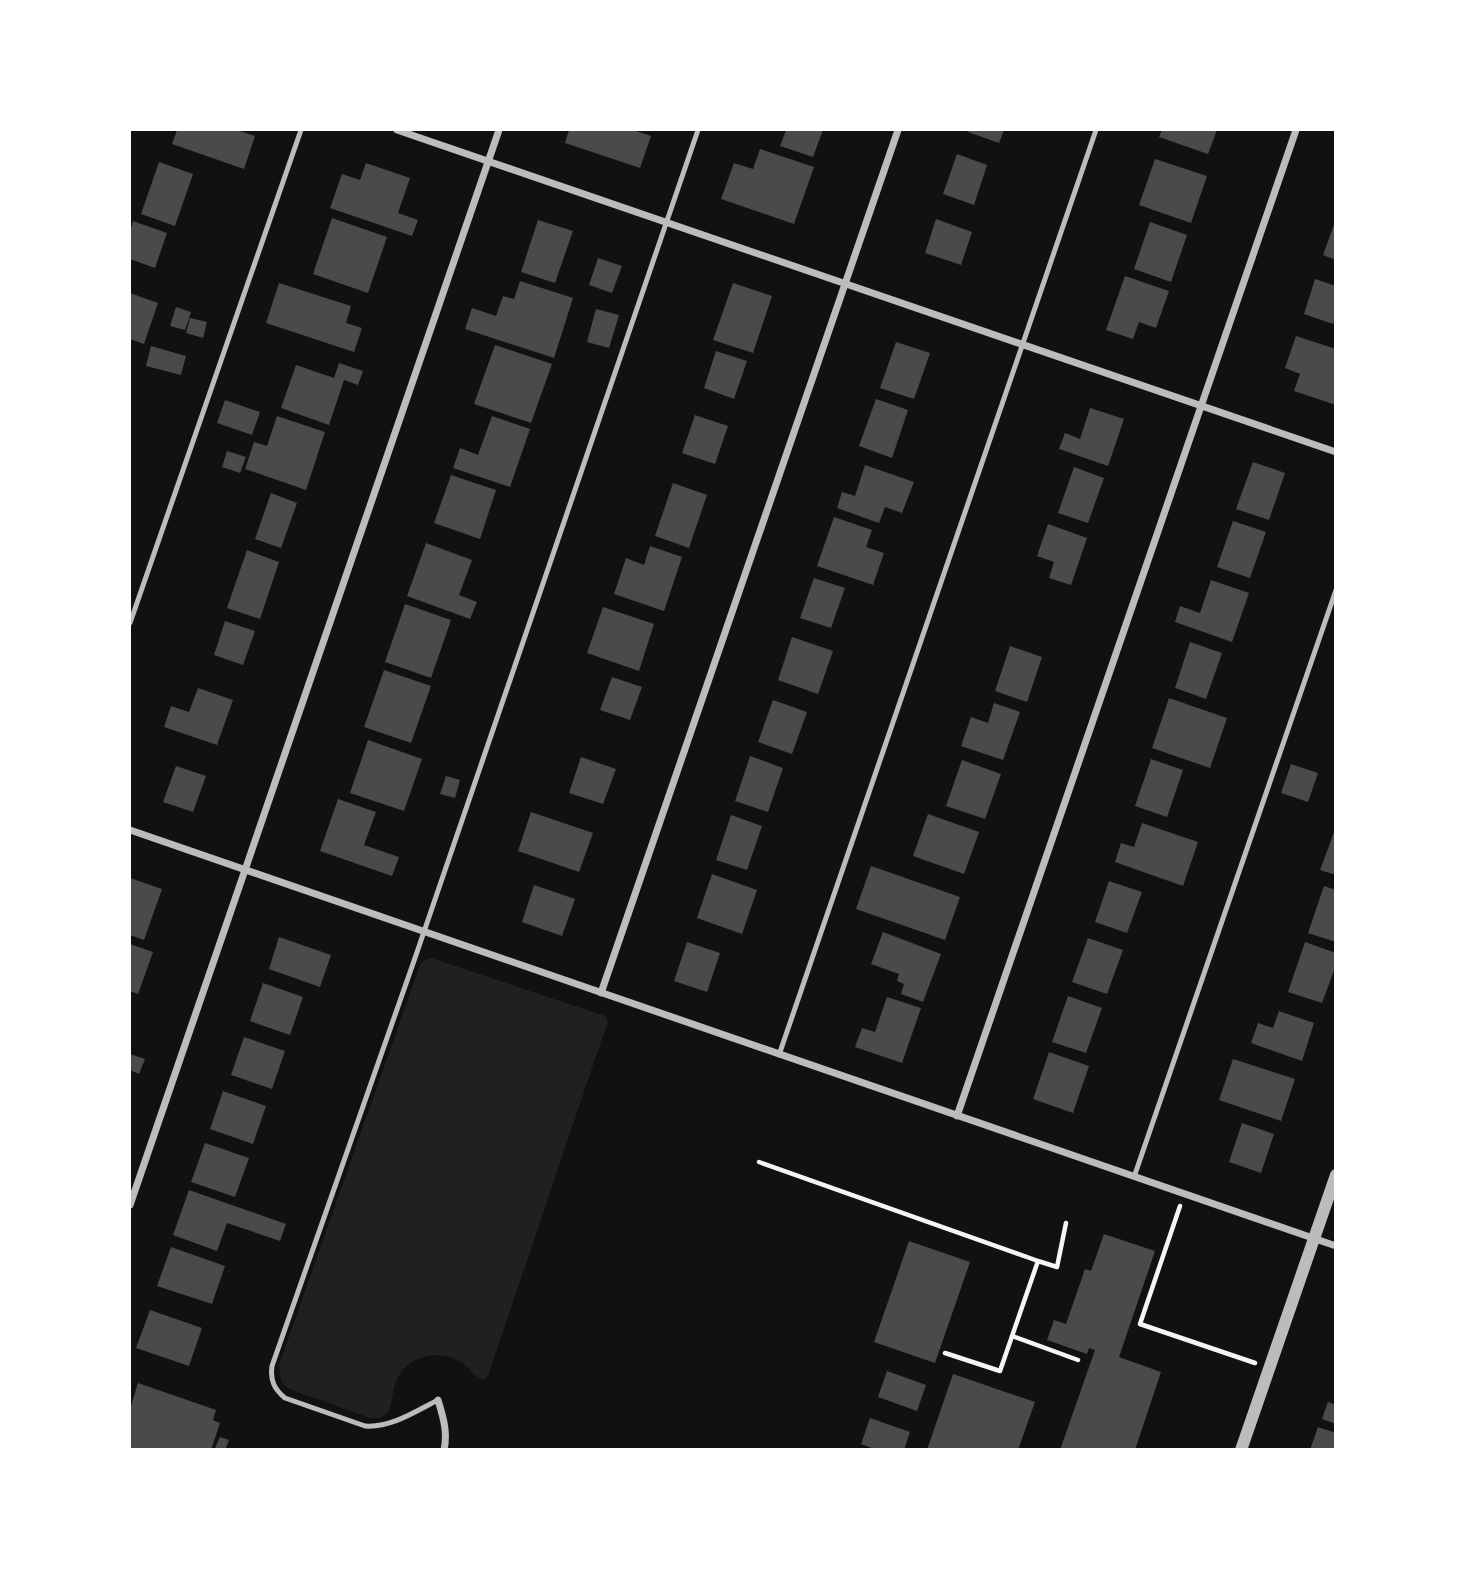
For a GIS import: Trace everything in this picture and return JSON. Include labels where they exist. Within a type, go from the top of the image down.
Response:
[{"type":"street","points":[[397,130],[1335,452]]},
{"type":"street","points":[[130,1205],[499,130]]},
{"type":"street","points":[[601,993],[898,130]]},
{"type":"street","points":[[957,1116],[1296,130]]},
{"type":"street","points":[[130,830],[1335,1246]]},
{"type":"street","points":[[1241,1450],[1335,1175]]},
{"type":"street","points":[[438,1400],[444,1422],[444,1450]]},
{"type":"lane","points":[[130,623],[302,130]]},
{"type":"lane","points":[[438,1400],[398,1420],[365,1426],[285,1398],[277,1392],[271,1377],[272,1366],[698,130]]},
{"type":"lane","points":[[779,1055],[1096,130]]},
{"type":"lane","points":[[1134,1177],[1335,590]]},
{"type":"path","points":[[759,1162],[1057,1268],[1066,1223]]},
{"type":"path","points":[[1184,1194],[1140,1324],[1269,1368]]},
{"type":"path","points":[[945,1353],[1000,1371],[1038,1261]]},
{"type":"path","points":[[1012,1336],[1078,1360]]},
{"type":"shaded area","points":[[431,958],[605,1016],[608,1021],[488,1376],[484,1380],[462,1362],[449,1357],[422,1357],[407,1366],[396,1381],[388,1413],[380,1418],[370,1418],[287,1388],[281,1381],[279,1365],[420,965]]},
{"type":"building","points":[[177,130],[237,130],[255,136],[244,169],[172,144]]},
{"type":"building","points":[[569,130],[633,130],[651,136],[640,168],[565,143]]},
{"type":"building","points":[[786,130],[823,130],[813,157],[780,146]]},
{"type":"building","points":[[968,130],[1004,130],[999,143]]},
{"type":"building","points":[[1162,130],[1217,130],[1208,154],[1159,137]]},
{"type":"building","points":[[760,149],[814,167],[794,224],[721,199],[734,163],[753,169]]},
{"type":"building","points":[[957,154],[987,165],[974,205],[943,194]]},
{"type":"building","points":[[1155,159],[1207,176],[1191,223],[1139,205]]},
{"type":"building","points":[[159,162],[193,174],[175,226],[141,214]]},
{"type":"building","points":[[366,163],[410,178],[398,213],[418,220],[412,236],[330,208],[342,174],[360,180]]},
{"type":"building","points":[[332,218],[387,237],[368,293],[313,274]]},
{"type":"building","points":[[936,219],[972,232],[961,265],[925,253]]},
{"type":"building","points":[[1336,219],[1336,260],[1323,255]]},
{"type":"building","points":[[538,220],[573,231],[555,283],[521,272]]},
{"type":"building","points":[[133,221],[167,233],[155,268],[130,259],[130,232]]},
{"type":"building","points":[[1150,222],[1187,235],[1171,282],[1134,269]]},
{"type":"building","points":[[598,258],[622,266],[612,293],[589,285]]},
{"type":"building","points":[[1125,276],[1169,291],[1156,328],[1139,322],[1133,339],[1106,330]]},
{"type":"building","points":[[1315,279],[1336,286],[1336,318],[1333,324],[1304,314]]},
{"type":"building","points":[[520,281],[573,298],[554,358],[465,329],[472,308],[496,316],[503,296],[514,299]]},
{"type":"building","points":[[279,283],[351,306],[346,323],[362,328],[354,352],[266,323]]},
{"type":"building","points":[[733,283],[772,296],[753,353],[713,340]]},
{"type":"building","points":[[130,293],[158,303],[144,344],[130,339]]},
{"type":"building","points":[[176,307],[191,312],[185,330],[170,326]]},
{"type":"building","points":[[596,309],[619,315],[609,348],[587,342]]},
{"type":"building","points":[[190,318],[207,322],[203,338],[186,333]]},
{"type":"building","points":[[1296,336],[1336,349],[1336,405],[1294,391],[1300,374],[1285,368]]},
{"type":"building","points":[[896,342],[930,353],[914,399],[880,388]]},
{"type":"building","points":[[495,345],[552,364],[531,423],[474,404]]},
{"type":"building","points":[[151,346],[186,356],[181,375],[146,366]]},
{"type":"building","points":[[716,351],[747,361],[734,399],[704,388]]},
{"type":"building","points":[[339,363],[363,371],[358,385],[344,380],[329,425],[281,408],[296,365],[334,378]]},
{"type":"building","points":[[876,399],[908,410],[892,458],[859,446]]},
{"type":"building","points":[[225,400],[260,412],[252,435],[217,423]]},
{"type":"building","points":[[1090,408],[1124,419],[1108,466],[1059,449],[1065,433],[1080,439]]},
{"type":"building","points":[[695,415],[728,426],[715,464],[682,453]]},
{"type":"building","points":[[277,416],[325,432],[306,490],[245,469],[254,442],[267,446]]},
{"type":"building","points":[[492,416],[530,429],[510,487],[453,468],[460,448],[478,455]]},
{"type":"building","points":[[227,451],[246,457],[240,473],[222,467]]},
{"type":"building","points":[[1253,462],[1285,473],[1269,520],[1236,509]]},
{"type":"building","points":[[865,465],[914,482],[902,513],[885,507],[879,523],[837,508],[842,492],[855,496]]},
{"type":"building","points":[[1074,467],[1104,478],[1088,523],[1058,513]]},
{"type":"building","points":[[451,475],[496,490],[480,539],[434,523]]},
{"type":"building","points":[[673,483],[707,495],[689,548],[655,536]]},
{"type":"building","points":[[271,493],[297,503],[281,548],[255,539]]},
{"type":"building","points":[[834,517],[872,530],[866,547],[884,553],[873,585],[817,566]]},
{"type":"building","points":[[1233,521],[1266,532],[1250,578],[1217,567]]},
{"type":"building","points":[[1048,524],[1087,538],[1071,585],[1049,578],[1054,562],[1037,556]]},
{"type":"building","points":[[426,543],[472,560],[459,595],[477,602],[470,619],[407,596]]},
{"type":"building","points":[[650,546],[682,557],[664,611],[614,594],[626,558],[644,565]]},
{"type":"building","points":[[247,550],[279,562],[260,619],[227,608]]},
{"type":"building","points":[[814,578],[845,588],[831,628],[800,618]]},
{"type":"building","points":[[1211,580],[1249,593],[1232,642],[1175,622],[1180,606],[1200,613]]},
{"type":"building","points":[[405,604],[451,620],[431,678],[385,662]]},
{"type":"building","points":[[603,607],[654,624],[639,671],[587,653]]},
{"type":"building","points":[[225,621],[255,631],[243,665],[214,655]]},
{"type":"building","points":[[792,637],[833,651],[818,694],[778,680]]},
{"type":"building","points":[[1190,642],[1222,653],[1206,699],[1175,688]]},
{"type":"building","points":[[1010,646],[1042,657],[1027,702],[995,691]]},
{"type":"building","points":[[384,670],[431,686],[411,743],[364,727]]},
{"type":"building","points":[[612,677],[642,687],[630,720],[600,710]]},
{"type":"building","points":[[198,688],[233,700],[217,745],[164,727],[171,706],[189,712]]},
{"type":"building","points":[[1169,698],[1227,718],[1210,768],[1152,748]]},
{"type":"building","points":[[773,700],[807,712],[792,754],[758,742]]},
{"type":"building","points":[[994,703],[1020,712],[1003,760],[961,746],[971,717],[988,723]]},
{"type":"building","points":[[368,740],[422,759],[404,811],[350,793]]},
{"type":"building","points":[[750,756],[783,768],[768,812],[735,801]]},
{"type":"building","points":[[581,757],[616,769],[603,804],[569,793]]},
{"type":"building","points":[[1151,759],[1183,770],[1167,817],[1135,806]]},
{"type":"building","points":[[962,760],[1001,774],[985,819],[946,806]]},
{"type":"building","points":[[1291,764],[1318,773],[1308,802],[1281,793]]},
{"type":"building","points":[[176,766],[206,776],[193,812],[163,802]]},
{"type":"building","points":[[446,776],[460,780],[455,798],[440,794]]},
{"type":"building","points":[[338,799],[376,812],[364,845],[399,857],[392,876],[320,851]]},
{"type":"building","points":[[531,812],[593,833],[579,872],[518,851]]},
{"type":"building","points":[[928,814],[979,832],[964,874],[913,856]]},
{"type":"building","points":[[731,815],[762,826],[747,870],[716,860]]},
{"type":"building","points":[[1142,823],[1198,842],[1183,886],[1115,862],[1121,843],[1134,847]]},
{"type":"building","points":[[1336,827],[1336,875],[1320,870]]},
{"type":"building","points":[[871,866],[960,897],[945,940],[856,909]]},
{"type":"building","points":[[712,874],[757,890],[742,934],[697,918]]},
{"type":"building","points":[[130,878],[162,889],[144,940],[130,935]]},
{"type":"building","points":[[1109,881],[1142,892],[1127,933],[1095,922]]},
{"type":"building","points":[[534,885],[575,899],[562,936],[522,922]]},
{"type":"building","points":[[1324,886],[1336,890],[1336,942],[1308,933]]},
{"type":"building","points":[[883,932],[941,954],[923,1002],[901,994],[904,984],[897,981],[899,974],[871,964]]},
{"type":"building","points":[[279,937],[331,955],[320,987],[269,969]]},
{"type":"building","points":[[1088,938],[1123,950],[1107,994],[1072,982]]},
{"type":"building","points":[[687,942],[720,953],[707,992],[674,981]]},
{"type":"building","points":[[1305,942],[1336,953],[1336,965],[1322,1003],[1288,992]]},
{"type":"building","points":[[130,944],[153,952],[138,994],[130,991]]},
{"type":"building","points":[[263,983],[303,997],[290,1035],[250,1021]]},
{"type":"building","points":[[1068,996],[1102,1008],[1086,1053],[1052,1042]]},
{"type":"building","points":[[887,997],[921,1008],[902,1063],[855,1047],[862,1028],[875,1032]]},
{"type":"building","points":[[1279,1011],[1314,1023],[1302,1061],[1251,1043],[1258,1023],[1273,1028]]},
{"type":"building","points":[[244,1037],[285,1051],[272,1089],[231,1075]]},
{"type":"building","points":[[1049,1052],[1089,1066],[1073,1113],[1033,1099]]},
{"type":"building","points":[[130,1054],[145,1059],[139,1074],[130,1070]]},
{"type":"building","points":[[1233,1059],[1295,1079],[1281,1121],[1219,1100]]},
{"type":"building","points":[[223,1091],[266,1106],[253,1144],[210,1129]]},
{"type":"building","points":[[1242,1123],[1274,1134],[1261,1173],[1229,1162]]},
{"type":"building","points":[[205,1143],[249,1158],[235,1197],[191,1182]]},
{"type":"building","points":[[189,1190],[286,1224],[280,1241],[227,1223],[217,1251],[173,1235]]},
{"type":"building","points":[[1104,1234],[1155,1251],[1119,1357],[1161,1372],[1135,1450],[1060,1450],[1095,1350],[1089,1348],[1087,1354],[1047,1340],[1054,1320],[1066,1324],[1085,1269],[1091,1271]]},
{"type":"building","points":[[909,1241],[970,1262],[935,1363],[874,1342]]},
{"type":"building","points":[[171,1247],[225,1266],[212,1304],[157,1286]]},
{"type":"building","points":[[150,1310],[202,1328],[189,1366],[136,1348]]},
{"type":"building","points":[[887,1371],[926,1385],[917,1411],[878,1397]]},
{"type":"building","points":[[953,1374],[1035,1402],[1018,1450],[927,1450]]},
{"type":"building","points":[[138,1383],[216,1410],[213,1420],[220,1423],[211,1450],[130,1450],[130,1409]]},
{"type":"building","points":[[1328,1402],[1336,1405],[1336,1424],[1322,1419]]},
{"type":"building","points":[[870,1418],[910,1432],[904,1450],[877,1450],[861,1444]]},
{"type":"building","points":[[1318,1427],[1336,1433],[1336,1450],[1310,1450]]},
{"type":"building","points":[[220,1437],[229,1440],[225,1450],[215,1448]]}]
